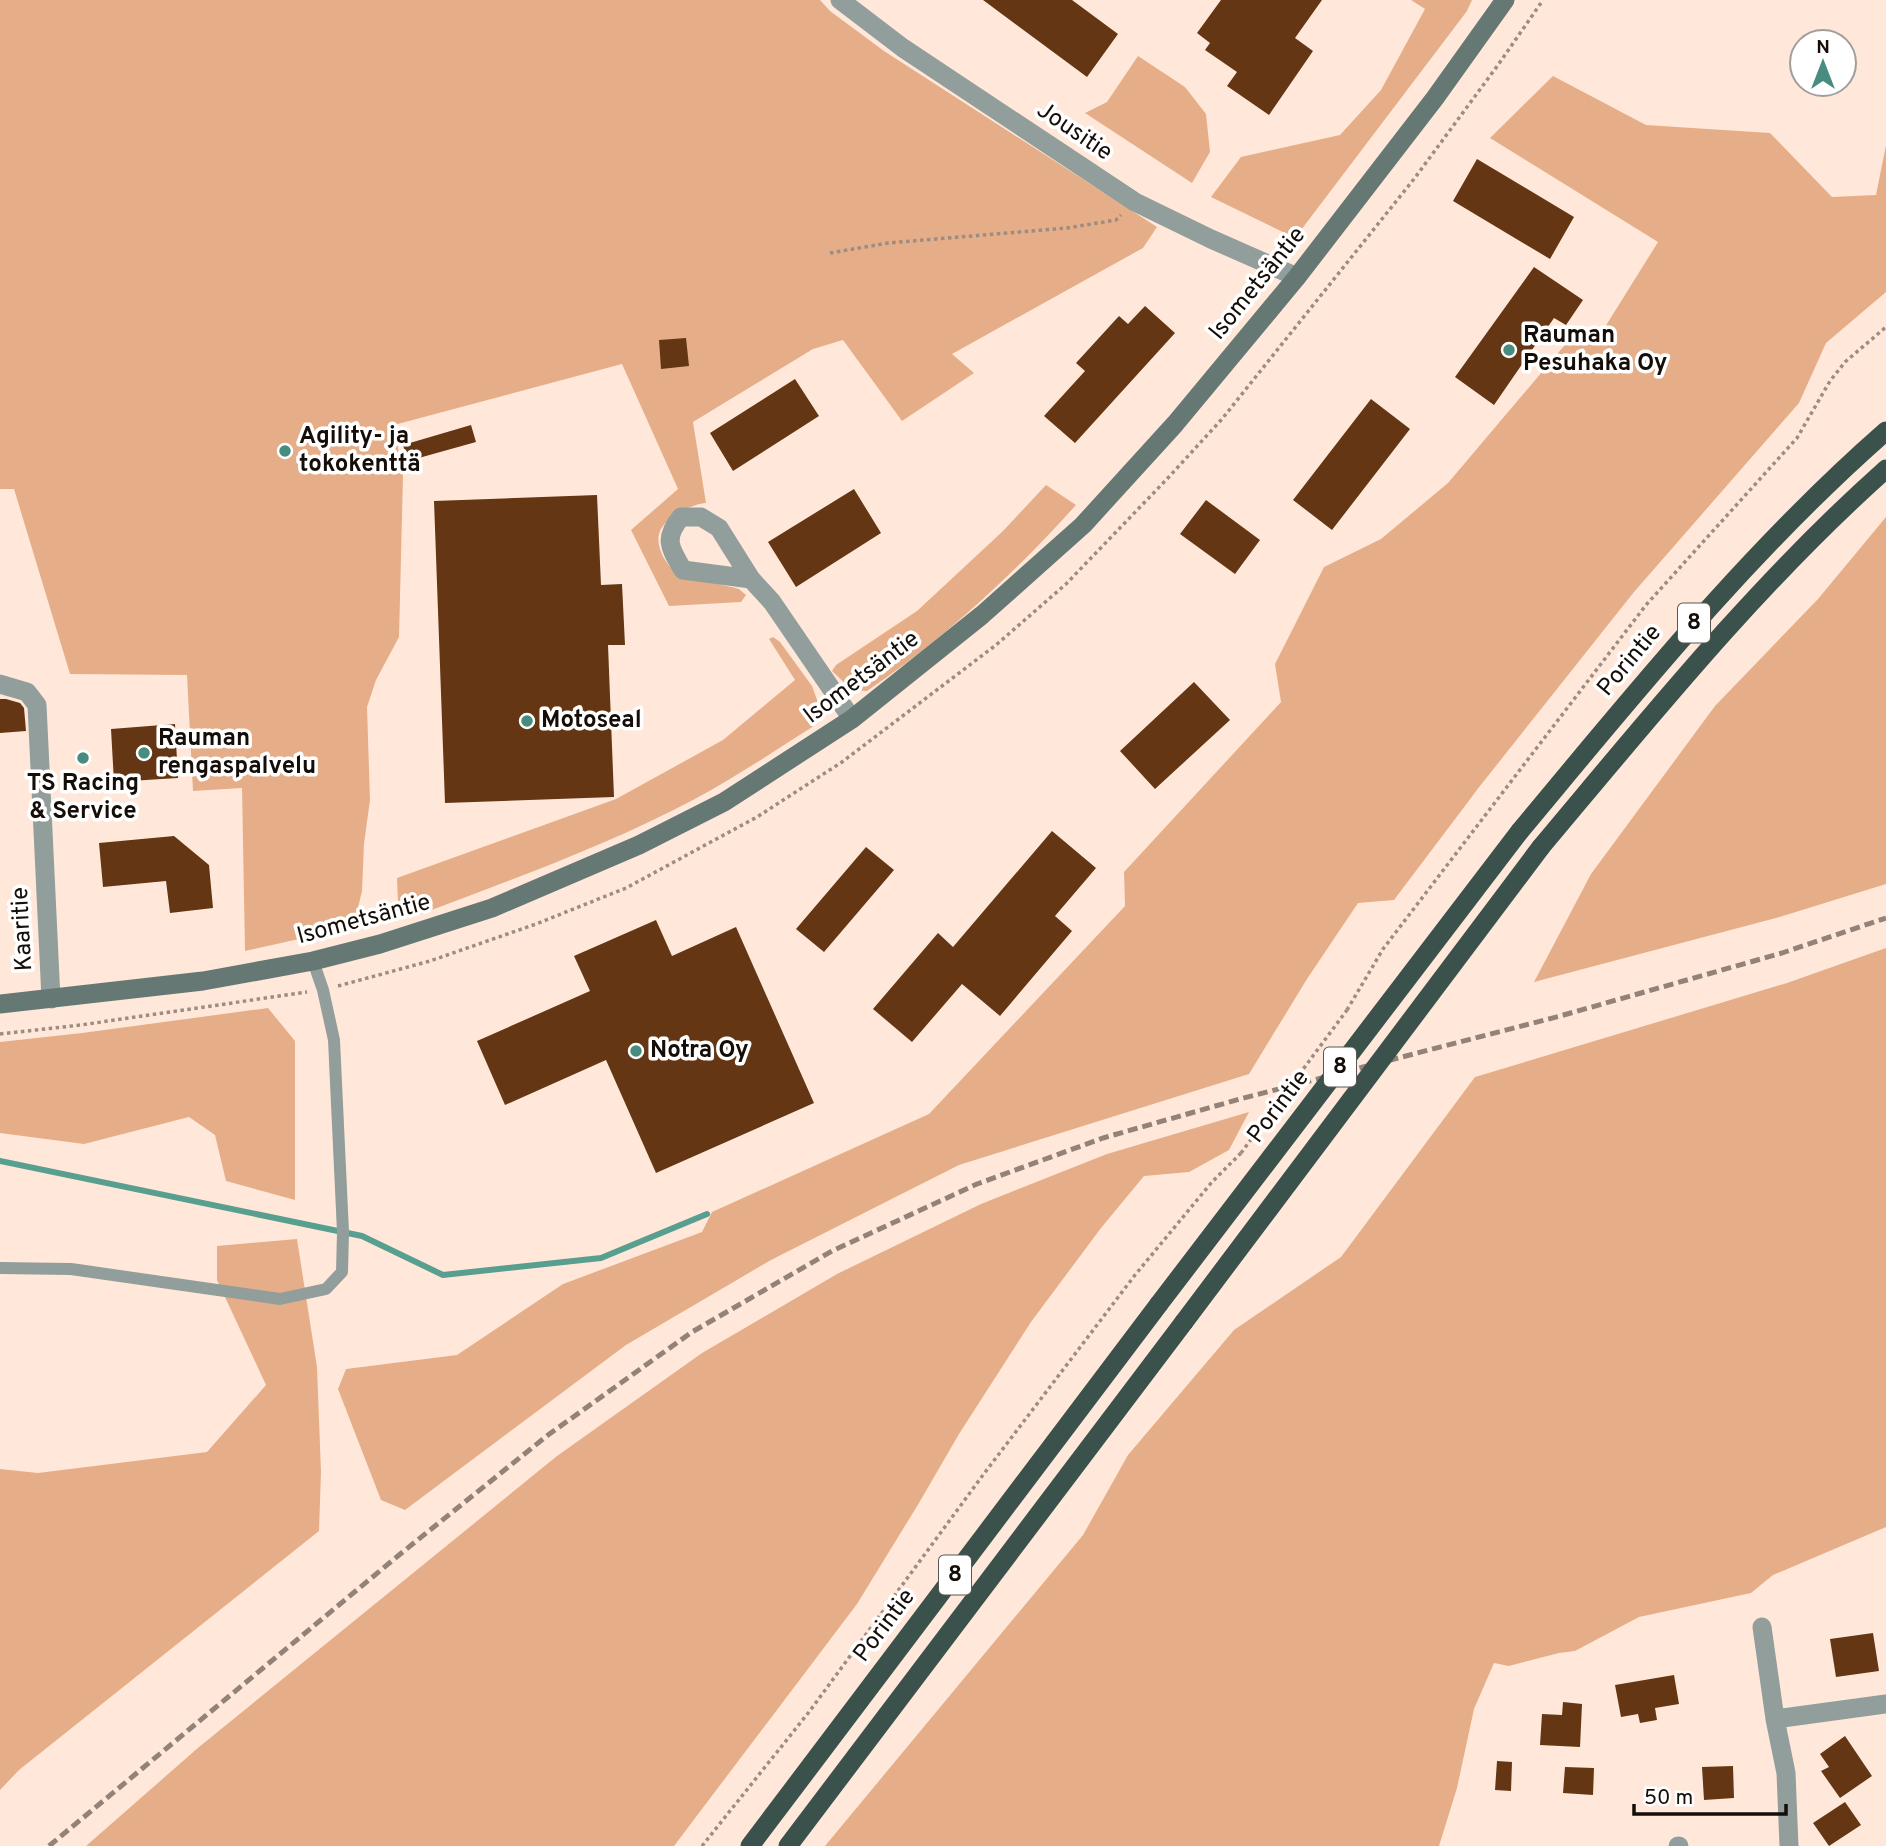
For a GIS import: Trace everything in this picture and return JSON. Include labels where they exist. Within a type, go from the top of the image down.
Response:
[{"type":"highway","name":"Porintie","points":[[750,1846],[1520,831],[1691,626],[1787,525],[1886,432]]},
{"type":"highway","name":"8","points":[[788,1846],[1541,847],[1758,593],[1886,469]]},
{"type":"main road","name":"Isometsäntie","points":[[0,1004],[203,981],[313,961],[380,944],[492,908],[639,845],[724,802],[852,719],[982,615],[1083,525],[1175,424],[1297,277],[1435,99],[1505,0]]},
{"type":"street","name":"Jousitie","points":[[841,0],[903,48],[1135,202],[1297,277]]},
{"type":"street","points":[[751,579],[772,602],[852,719]]},
{"type":"street","name":"Kaaritie","points":[[0,684],[27,692],[37,705],[51,999]]},
{"type":"street","points":[[1762,1628],[1786,1773],[1789,1846]]},
{"type":"street","points":[[1775,1718],[1886,1704]]},
{"type":"lane","points":[[0,1268],[71,1269],[280,1299],[326,1289],[342,1272],[343,1232],[334,1040],[323,990],[313,961]]},
{"type":"path","points":[[0,1034],[81,1026],[323,990],[430,961],[626,888],[757,817],[842,762],[996,645],[1066,584],[1167,479],[1222,419],[1414,179],[1542,0]]},
{"type":"path","points":[[830,253],[888,243],[1067,229],[1116,220],[1135,202]]},
{"type":"path","points":[[702,1846],[809,1712],[983,1475],[1135,1275],[1212,1182],[1241,1153],[1347,1010],[1383,949],[1646,605],[1797,438],[1830,380],[1845,362],[1886,327]]},
{"type":"shaded area","points":[[0,0],[820,0],[830,11],[884,51],[1157,227],[1143,248],[952,354],[974,373],[902,421],[843,340],[813,349],[693,422],[706,503],[687,508],[664,524],[659,535],[659,547],[664,559],[676,572],[739,589],[746,595],[741,602],[669,606],[631,530],[678,489],[622,364],[394,425],[403,476],[399,637],[376,680],[367,707],[370,800],[364,844],[362,891],[355,920],[326,933],[245,951],[242,788],[193,791],[187,675],[70,674],[14,489],[0,489]]},
{"type":"shaded area","points":[[1411,0],[1472,0],[1467,11],[1295,238],[1211,197],[1241,157],[1340,135],[1381,90],[1425,9]]},
{"type":"shaded area","points":[[1138,56],[1185,87],[1206,114],[1210,152],[1192,183],[1085,113],[1107,102]]},
{"type":"shaded area","points":[[1553,76],[1646,125],[1770,133],[1832,197],[1876,195],[1886,145],[1886,292],[1826,343],[1799,403],[1634,592],[1480,786],[1394,900],[1358,903],[1307,979],[1249,1074],[959,1165],[771,1260],[626,1345],[405,1510],[381,1500],[338,1389],[346,1369],[457,1355],[563,1284],[702,1232],[712,1212],[929,1114],[1125,906],[1124,872],[1281,702],[1275,664],[1324,567],[1381,539],[1448,483],[1569,340],[1605,327],[1658,242],[1490,138]]},
{"type":"shaded area","points":[[1046,485],[1076,505],[1028,556],[951,627],[867,691],[852,690],[832,671],[836,665],[917,611],[1003,531]]},
{"type":"shaded area","points":[[1886,517],[1886,884],[1776,918],[1534,982],[1591,874],[1715,706],[1818,599]]},
{"type":"shaded area","points":[[773,637],[780,642],[812,686],[821,711],[817,724],[693,800],[593,847],[421,914],[407,910],[398,903],[397,878],[616,799],[723,740],[795,680],[769,639]]},
{"type":"shaded area","points":[[1886,948],[1886,1527],[1773,1575],[1751,1593],[1639,1617],[1575,1651],[1509,1666],[1494,1663],[1474,1709],[1457,1788],[1439,1846],[825,1846],[1083,1535],[1128,1455],[1234,1330],[1341,1257],[1475,1077],[1787,983]]},
{"type":"shaded area","points":[[268,1008],[295,1041],[295,1200],[226,1181],[215,1135],[189,1117],[84,1144],[0,1133],[0,1042]]},
{"type":"shaded area","points":[[1249,1112],[1229,1150],[1189,1172],[1144,1176],[1101,1228],[1031,1322],[959,1434],[857,1604],[674,1846],[86,1846],[199,1747],[557,1456],[702,1353],[837,1274],[981,1204],[1107,1154]]},
{"type":"shaded area","points":[[297,1239],[317,1367],[321,1472],[319,1531],[19,1770],[0,1790],[0,1469],[38,1473],[207,1452],[266,1385],[217,1280],[217,1246]]},
{"type":"building","points":[[983,0],[1072,0],[1118,34],[1087,77]]},
{"type":"building","points":[[1221,0],[1322,0],[1295,38],[1313,51],[1269,115],[1227,86],[1237,72],[1205,50],[1210,43],[1197,33]]},
{"type":"building","points":[[1477,159],[1574,217],[1550,259],[1453,201]]},
{"type":"building","points":[[1534,267],[1583,300],[1566,325],[1554,318],[1494,405],[1455,377]]},
{"type":"building","points":[[1145,306],[1175,333],[1075,443],[1044,416],[1085,371],[1076,363],[1119,316],[1128,324]]},
{"type":"building","points":[[686,338],[689,366],[661,369],[659,340]]},
{"type":"building","points":[[795,379],[819,416],[733,471],[710,433]]},
{"type":"building","points":[[1371,399],[1410,429],[1332,530],[1293,500]]},
{"type":"building","points":[[471,425],[476,442],[408,461],[403,445]]},
{"type":"building","points":[[854,489],[881,533],[796,587],[768,542]]},
{"type":"building","name":"Motoseal","points":[[597,495],[601,585],[622,584],[625,645],[608,645],[614,797],[445,803],[434,501]]},
{"type":"building","points":[[1206,500],[1260,540],[1235,574],[1180,534]]},
{"type":"building","points":[[1194,682],[1230,720],[1155,789],[1120,751]]},
{"type":"building","points":[[0,699],[20,703],[24,708],[26,731],[0,733]]},
{"type":"building","name":"Rauman rengaspalvelu","points":[[175,724],[178,778],[114,782],[111,729]]},
{"type":"building","points":[[1052,831],[1096,868],[1055,916],[1072,931],[1000,1016],[962,984],[912,1042],[873,1009],[938,933],[953,947]]},
{"type":"building","points":[[174,836],[209,865],[213,908],[170,913],[166,881],[103,887],[99,843]]},
{"type":"building","points":[[866,847],[894,870],[824,952],[796,929]]},
{"type":"building","name":"Notra Oy","points":[[656,920],[672,956],[736,927],[814,1103],[656,1173],[606,1060],[505,1105],[477,1041],[590,991],[574,956]]},
{"type":"building","points":[[1873,1633],[1879,1671],[1836,1677],[1830,1639]]},
{"type":"building","points":[[1674,1675],[1679,1704],[1655,1708],[1657,1720],[1640,1723],[1638,1714],[1621,1717],[1615,1685]]},
{"type":"building","points":[[1563,1702],[1582,1704],[1580,1747],[1540,1745],[1542,1714],[1562,1715]]},
{"type":"building","points":[[1845,1736],[1872,1776],[1840,1798],[1821,1771],[1829,1767],[1820,1754]]},
{"type":"building","points":[[1497,1761],[1512,1762],[1511,1791],[1495,1790]]},
{"type":"building","points":[[1733,1766],[1734,1798],[1704,1800],[1702,1767]]},
{"type":"building","points":[[1565,1767],[1594,1768],[1593,1795],[1563,1793]]},
{"type":"building","points":[[1845,1802],[1861,1825],[1829,1846],[1813,1823]]},
{"type":"waterway","points":[[0,1161],[362,1236],[443,1275],[601,1258],[707,1214]]},
{"type":"railway","points":[[49,1846],[399,1555],[548,1435],[692,1332],[832,1251],[977,1184],[1103,1138],[1240,1099],[1560,1016],[1782,953],[1886,918]]},
{"type":"place","name":"Rauman Pesuhaka Oy","points":[[1509,350]]},
{"type":"place","name":"Agility- ja tokokenttä","points":[[285,451]]},
{"type":"place","name":"Motoseal","points":[[527,721]]},
{"type":"place","name":"Rauman rengaspalvelu","points":[[144,753]]},
{"type":"place","name":"TS Racing & Service","points":[[83,758]]},
{"type":"place","name":"Notra Oy","points":[[636,1051]]}]
